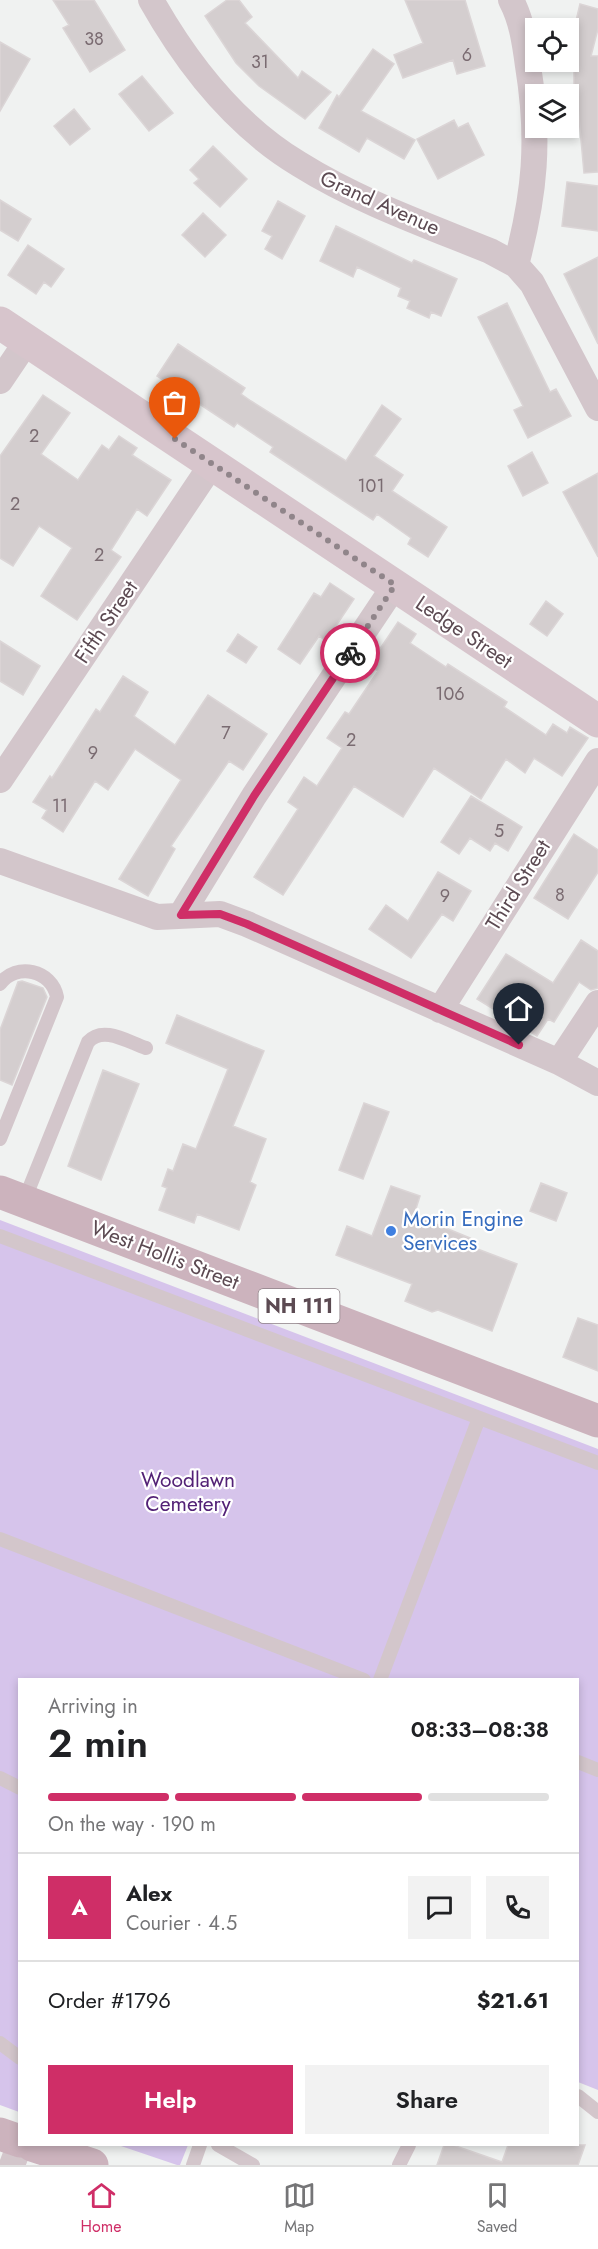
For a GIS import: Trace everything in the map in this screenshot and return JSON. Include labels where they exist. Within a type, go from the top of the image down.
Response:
[{"type":"main road","name":"West Hollis Street","points":[[12,1196],[598,1421]]},
{"type":"main road","points":[[0,2134],[18,2141]]},
{"type":"main road","points":[[35,2146],[92,2165]]},
{"type":"street","name":"Grand Avenue","points":[[151,0],[188,60],[228,105],[272,146],[326,180],[490,251],[516,265],[532,283],[598,408]]},
{"type":"street","points":[[515,3],[524,33],[533,93],[536,152],[529,207],[516,265]]},
{"type":"street","points":[[0,381],[13,332]]},
{"type":"street","name":"Ledge Street","points":[[13,332],[598,721]]},
{"type":"street","name":"Fifth Street","points":[[0,780],[212,464]]},
{"type":"street","points":[[181,915],[254,796],[395,585]]},
{"type":"street","name":"Third Street","points":[[440,1010],[598,760]]},
{"type":"street","points":[[0,861],[157,917],[220,914],[238,920],[559,1062],[598,1083]]},
{"type":"street","points":[[559,1062],[598,1003]]},
{"type":"street","points":[[12,2165],[19,2146]]},
{"type":"lane","points":[[0,984],[7,974],[17,970],[29,971],[48,980],[55,987],[57,997],[0,1138]]},
{"type":"lane","points":[[12,1196],[88,1042],[94,1036],[104,1033],[146,1048]]},
{"type":"lane","points":[[0,1236],[598,1463]]},
{"type":"lane","points":[[381,1678],[479,1418]]},
{"type":"lane","points":[[0,1539],[359,1678]]},
{"type":"lane","points":[[579,1762],[598,1770]]},
{"type":"lane","points":[[0,1778],[18,1787]]},
{"type":"lane","points":[[2,2045],[18,2043]]},
{"type":"lane","points":[[2,2045],[18,2057]]},
{"type":"lane","points":[[579,2097],[598,2112]]},
{"type":"lane","points":[[193,2165],[200,2146]]},
{"type":"lane","points":[[220,2146],[253,2165]]},
{"type":"lane","points":[[399,2165],[408,2146]]},
{"type":"green space","name":"Woodlawn Cemetery","points":[[0,1220],[598,1449],[598,2090],[579,2082],[579,1678],[18,1678],[18,2112],[0,2105]]},
{"type":"green space","points":[[121,2146],[188,2146],[180,2165]]},
{"type":"building","points":[[53,0],[94,0],[125,50],[90,72],[63,28],[69,25]]},
{"type":"building","points":[[227,0],[239,0],[252,17],[245,23],[298,78],[302,71],[331,92],[305,119],[259,86],[236,63],[205,16]]},
{"type":"building","points":[[405,0],[465,0],[485,66],[457,74],[453,60],[403,78],[394,55],[423,43]]},
{"type":"building","points":[[580,4],[598,9],[598,29],[591,56],[598,56],[598,172],[584,173],[579,118],[579,84],[574,84],[574,72],[579,72],[579,18],[577,18]]},
{"type":"building","points":[[0,42],[30,59],[0,111]]},
{"type":"building","points":[[373,49],[394,64],[361,111],[415,140],[404,159],[367,138],[359,152],[319,128],[337,95],[339,97]]},
{"type":"building","points":[[142,76],[173,113],[149,131],[119,94]]},
{"type":"building","points":[[74,109],[90,129],[70,145],[54,126]]},
{"type":"building","points":[[454,120],[458,128],[468,123],[484,155],[438,179],[417,139]]},
{"type":"building","points":[[213,146],[247,179],[220,207],[194,183],[199,179],[190,170]]},
{"type":"building","points":[[567,182],[598,186],[598,231],[562,226]]},
{"type":"building","points":[[0,200],[31,219],[18,241],[0,230]]},
{"type":"building","points":[[278,201],[305,216],[282,259],[265,249],[272,236],[262,231]]},
{"type":"building","points":[[203,213],[226,235],[205,257],[182,235]]},
{"type":"building","points":[[336,226],[412,263],[414,260],[457,279],[441,316],[431,312],[429,318],[407,308],[410,301],[398,296],[401,288],[357,267],[353,277],[320,261]]},
{"type":"building","points":[[28,245],[64,269],[51,287],[44,282],[36,294],[8,275]]},
{"type":"building","points":[[598,257],[598,344],[564,274]]},
{"type":"building","points":[[507,303],[550,392],[556,389],[571,416],[528,438],[514,410],[523,406],[478,317]]},
{"type":"building","points":[[178,344],[245,388],[241,394],[251,401],[346,461],[382,405],[401,419],[374,456],[403,475],[392,491],[447,527],[428,557],[408,544],[411,538],[377,514],[373,520],[270,452],[273,447],[237,423],[234,427],[157,376]]},
{"type":"building","points":[[43,395],[70,413],[41,454],[78,480],[102,445],[109,450],[119,436],[137,448],[132,455],[171,480],[147,516],[137,509],[111,550],[121,557],[77,620],[41,596],[72,548],[39,526],[13,566],[0,558],[0,456]]},
{"type":"building","points":[[532,452],[548,483],[523,496],[508,466]]},
{"type":"building","points":[[598,473],[598,557],[563,492]]},
{"type":"building","points":[[330,583],[354,599],[326,641],[319,636],[300,664],[278,649],[314,593],[321,597]]},
{"type":"building","points":[[546,601],[563,614],[547,636],[530,624]]},
{"type":"building","points":[[398,622],[416,634],[410,643],[446,667],[448,664],[507,702],[504,707],[546,735],[553,724],[567,733],[570,727],[588,738],[562,776],[534,758],[525,773],[506,759],[481,799],[434,768],[403,817],[354,786],[283,895],[254,877],[298,809],[288,802],[304,777],[317,786],[342,748],[327,738],[345,712],[349,714],[378,671],[369,665]]},
{"type":"building","points":[[238,634],[257,647],[246,663],[227,651]]},
{"type":"building","points":[[0,641],[40,666],[23,695],[0,681]]},
{"type":"building","points":[[123,676],[148,692],[134,716],[175,745],[208,695],[267,734],[243,770],[229,761],[171,846],[175,849],[148,896],[119,879],[181,780],[135,749],[108,790],[95,781],[63,832],[42,818],[47,810],[33,802],[50,776],[52,778],[96,709],[100,712]]},
{"type":"building","points":[[471,796],[522,827],[508,851],[495,843],[490,851],[470,838],[459,854],[441,842]]},
{"type":"building","points":[[574,834],[598,850],[598,872],[568,919],[534,898]]},
{"type":"building","points":[[438,872],[471,891],[453,921],[442,914],[411,958],[369,929],[386,905],[408,921]]},
{"type":"building","points":[[581,940],[598,951],[598,988],[591,990],[579,982],[554,1022],[548,1019],[537,1036],[477,999],[506,954],[553,983]]},
{"type":"building","points":[[22,981],[43,988],[47,997],[12,1085],[0,1080],[0,1030],[18,982]]},
{"type":"building","points":[[177,1015],[264,1051],[233,1126],[266,1139],[250,1182],[256,1185],[239,1230],[197,1214],[194,1223],[159,1210],[167,1188],[162,1186],[168,1169],[173,1171],[183,1144],[196,1149],[228,1069],[166,1043]]},
{"type":"building","points":[[103,1070],[139,1084],[101,1180],[68,1166]]},
{"type":"building","points":[[364,1103],[389,1112],[363,1179],[339,1170]]},
{"type":"building","points":[[541,1183],[567,1193],[556,1221],[530,1211]]},
{"type":"building","points":[[391,1186],[420,1196],[414,1215],[470,1238],[467,1245],[517,1264],[492,1331],[438,1310],[432,1312],[405,1301],[412,1284],[336,1255],[347,1226],[372,1236]]},
{"type":"building","points":[[578,1318],[598,1325],[598,1371],[563,1357]]},
{"type":"building","points":[[585,2145],[578,2165],[437,2165],[444,2146],[456,2146],[502,2162],[508,2146]]},
{"type":"way so far","points":[[175,439],[395,585],[350,653]]},
{"type":"place","name":"Morin Engine Services","points":[[391,1231]]},
{"type":"route","points":[[350,653],[254,796],[181,915],[220,914],[247,924],[519,1045]]}]
